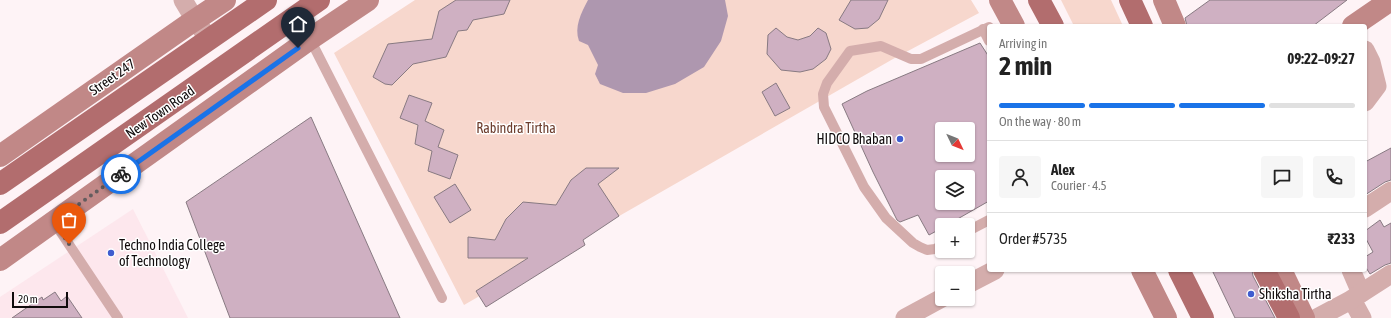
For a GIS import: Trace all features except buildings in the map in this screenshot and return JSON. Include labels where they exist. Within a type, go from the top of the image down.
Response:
[{"type":"main road","points":[[0,184],[266,0]]},
{"type":"main road","name":"New Town Road","points":[[0,222],[319,0]]},
{"type":"main road","points":[[1039,0],[1052,24]]},
{"type":"main road","points":[[1130,0],[1141,24]]},
{"type":"main road","points":[[1180,272],[1203,318]]},
{"type":"main road","points":[[1279,272],[1288,318]]},
{"type":"street","points":[[183,0],[209,39]]},
{"type":"street","name":"Street 247","points":[[0,156],[225,0]]},
{"type":"street","points":[[0,260],[310,39],[368,0]]},
{"type":"street","points":[[1164,0],[1174,24]]},
{"type":"street","points":[[1356,24],[1391,0]]},
{"type":"street","points":[[1367,54],[1371,62],[1377,86],[1367,99]]},
{"type":"street","points":[[1367,107],[1391,92]]},
{"type":"street","points":[[1367,207],[1391,191]]},
{"type":"street","points":[[1367,217],[1391,202]]},
{"type":"street","points":[[975,280],[990,272]]},
{"type":"street","points":[[1143,272],[1166,318]]},
{"type":"street","points":[[1280,272],[1304,318]]},
{"type":"street","points":[[1351,272],[1353,310]]},
{"type":"street","points":[[1353,310],[1391,274]]},
{"type":"street","points":[[1316,318],[1353,310],[1391,284]]},
{"type":"street","points":[[905,318],[935,302]]},
{"type":"lane","points":[[935,249],[927,250],[913,243],[886,218],[864,187],[824,107],[823,94],[827,83],[850,51],[881,46],[911,59],[921,59],[987,26]]},
{"type":"lane","points":[[310,39],[442,298]]},
{"type":"lane","points":[[975,227],[987,221]]},
{"type":"lane","points":[[54,222],[118,318]]},
{"type":"shaded area","points":[[588,0],[725,0],[728,16],[721,41],[704,67],[675,84],[646,93],[623,93],[600,84],[595,74],[598,65],[588,45],[579,41],[577,31],[578,25]]},
{"type":"shaded area","name":"Techno India College of Technology","points":[[133,209],[188,318],[0,318],[0,297]]},
{"type":"green space","name":"Rabindra Tirtha","points":[[415,0],[971,0],[979,13],[893,59],[464,305],[334,53]]},
{"type":"green space","points":[[1061,0],[1111,0],[1122,24],[1073,24]]},
{"type":"way so far","points":[[69,244],[54,222],[121,174]]},
{"type":"place","name":"HIDCO Bhaban","points":[[900,139]]},
{"type":"place","name":"Techno India College of Technology","points":[[111,253]]},
{"type":"place","name":"Shiksha Tirtha","points":[[1251,294]]},
{"type":"route","points":[[121,174],[298,48]]}]
